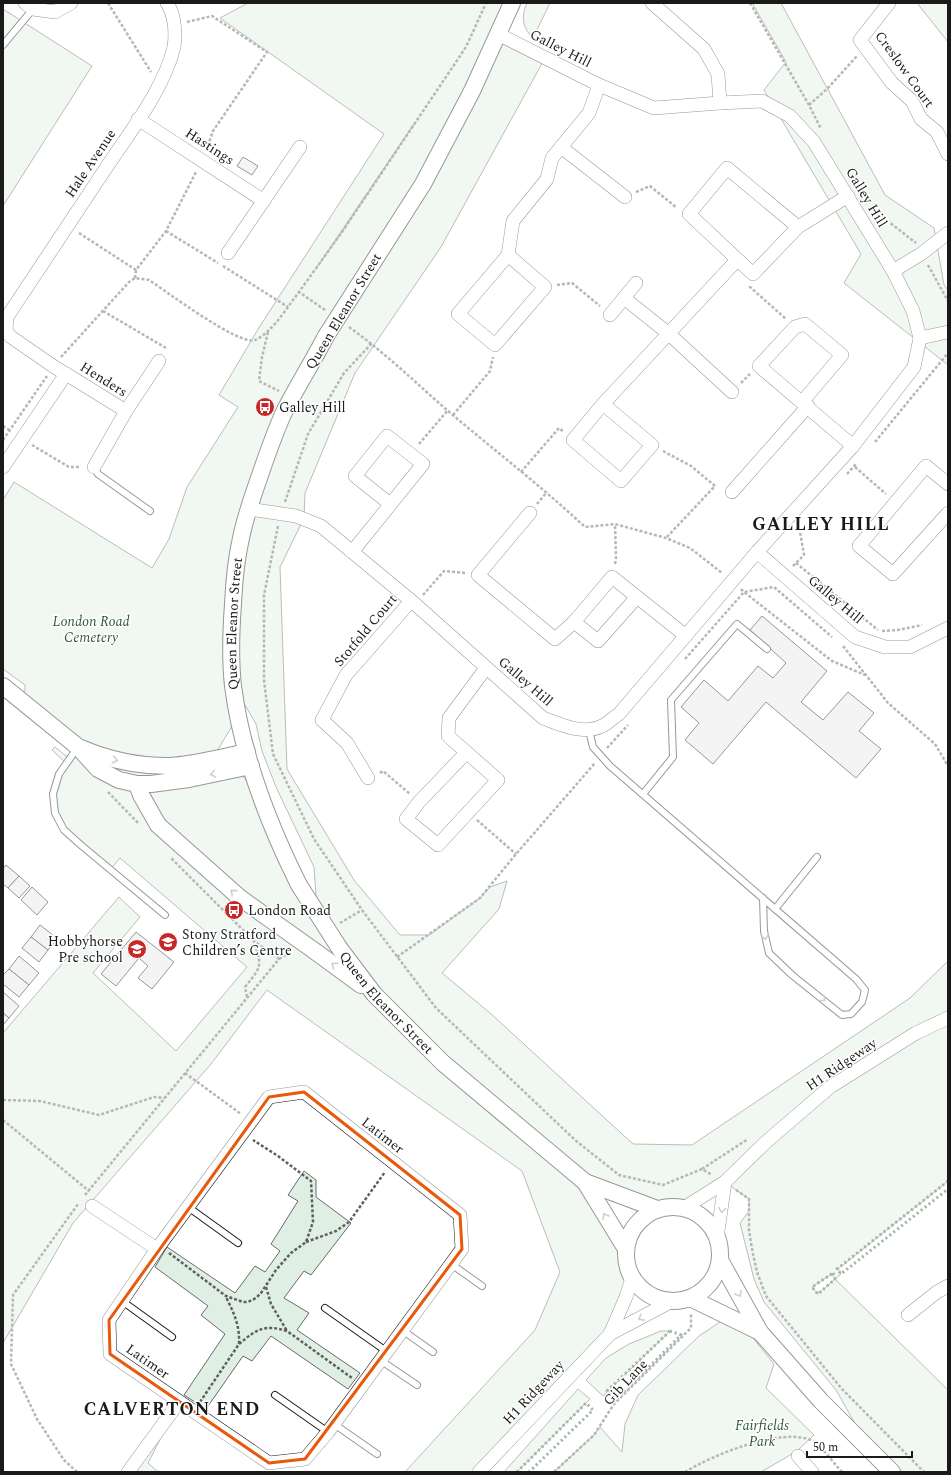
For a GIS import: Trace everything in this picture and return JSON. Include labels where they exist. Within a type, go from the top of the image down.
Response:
[{"type":"street","points":[[29,6],[55,12],[71,3]]},
{"type":"street","name":"Hale Avenue","points":[[66,374],[5,333],[7,317],[160,85],[174,46],[174,25],[170,7],[167,3]]},
{"type":"street","name":"Queen Eleanor Street","points":[[512,3],[472,92],[423,184],[326,336],[285,411],[266,458],[249,509],[239,547],[234,585],[231,633],[233,685],[240,725],[266,815],[281,850],[299,885],[340,948],[374,994],[443,1063],[585,1182],[626,1249]]},
{"type":"street","points":[[652,3],[704,49],[718,74],[720,103]]},
{"type":"street","name":"Creslow Court","points":[[889,3],[860,40],[892,83],[912,102],[921,119],[937,132],[948,154]]},
{"type":"street","name":"Galley Hill","points":[[249,509],[296,516],[321,526],[413,603],[543,718],[569,728],[589,730],[603,725],[619,714],[757,552],[853,446],[914,367],[920,338],[913,311],[893,271],[814,142],[790,116],[762,101],[654,108],[599,85],[498,34]]},
{"type":"street","points":[[508,255],[545,287],[495,345],[458,314],[508,255],[513,221],[547,179],[552,158],[589,113],[599,85]]},
{"type":"street","name":"Hastings","points":[[138,119],[264,200]]},
{"type":"street","points":[[228,253],[300,147]]},
{"type":"street","points":[[561,147],[624,197]]},
{"type":"street","points":[[798,227],[727,168],[689,214],[753,274],[798,227],[848,196]]},
{"type":"street","points":[[893,271],[921,254],[948,233]]},
{"type":"street","points":[[603,404],[652,445],[621,481],[573,440],[603,404],[737,260]]},
{"type":"street","points":[[610,315],[636,284]]},
{"type":"street","points":[[624,298],[669,334],[732,392]]},
{"type":"street","points":[[732,492],[805,404],[842,355],[805,324],[795,327],[759,366],[805,404],[853,446]]},
{"type":"street","points":[[920,338],[948,332]]},
{"type":"street","name":"Henders","points":[[94,467],[126,411],[159,361]]},
{"type":"street","points":[[3,467],[66,374]]},
{"type":"street","name":"Henders","points":[[66,374],[126,411]]},
{"type":"street","points":[[352,552],[423,464],[387,436],[355,476],[390,504]]},
{"type":"street","points":[[948,484],[926,466],[859,546],[894,574],[948,513]]},
{"type":"street","points":[[530,513],[478,575],[555,639],[574,622],[612,577],[686,636]]},
{"type":"street","name":"Galley Hill","points":[[757,552],[855,636],[887,647],[910,647],[948,628]]},
{"type":"street","points":[[574,622],[598,641],[637,597]]},
{"type":"street","name":"Stotfold Court","points":[[368,778],[347,744],[322,720],[346,675],[413,603]]},
{"type":"street","points":[[466,753],[419,802],[406,818],[438,845],[498,780],[448,736],[449,718],[486,668]]},
{"type":"street","points":[[3,686],[78,747],[98,769],[119,780],[137,784],[151,784],[189,779],[249,759]]},
{"type":"street","points":[[78,747],[111,760],[153,765],[249,759]]},
{"type":"street","points":[[137,784],[141,795],[158,825],[239,897],[374,994]]},
{"type":"street","name":"H1 Ridgeway","points":[[684,1208],[725,1182],[766,1142],[830,1087],[916,1033],[948,1018]]},
{"type":"street","name":"Latimer","points":[[304,1092],[392,1162],[460,1215],[462,1249],[331,1428],[305,1459],[269,1463],[110,1354],[109,1320],[158,1247],[269,1097],[304,1092]]},
{"type":"street","name":"Queen Eleanor Street","points":[[585,1182],[657,1209]]},
{"type":"street","points":[[718,1238],[708,1222],[702,1216],[692,1211],[684,1208],[666,1207],[657,1209],[649,1213],[636,1224],[627,1241],[626,1260],[632,1278],[645,1292],[662,1300],[672,1301],[690,1298],[710,1283],[716,1273],[720,1260],[718,1238],[725,1182]]},
{"type":"street","points":[[85,1201],[158,1247]]},
{"type":"street","points":[[720,1260],[760,1332],[821,1401],[892,1472]]},
{"type":"street","name":"H1 Ridgeway","points":[[610,1334],[626,1297],[632,1278]]},
{"type":"street","points":[[908,1315],[937,1292],[948,1286]]},
{"type":"street","points":[[690,1298],[760,1332]]},
{"type":"street","name":"H1 Ridgeway","points":[[479,1472],[610,1334],[672,1301]]},
{"type":"street","points":[[128,1472],[179,1402]]},
{"type":"street","points":[[798,1456],[812,1472]]},
{"type":"lane","points":[[3,45],[29,6]]},
{"type":"lane","points":[[94,467],[98,474],[150,511]]},
{"type":"lane","points":[[642,794],[673,756],[671,700],[738,624],[767,649]]},
{"type":"lane","points":[[589,730],[593,747],[602,755],[610,766],[763,898],[820,949],[856,979],[866,990],[862,1002],[850,1014],[842,1015],[792,975],[769,953],[764,931],[763,898]]},
{"type":"lane","points":[[78,747],[59,774],[53,794],[55,813],[64,830],[165,915]]},
{"type":"lane","points":[[774,909],[817,857]]},
{"type":"lane","points":[[188,1206],[238,1243]]},
{"type":"lane","points":[[451,1264],[482,1286]]},
{"type":"lane","points":[[122,1301],[172,1337]]},
{"type":"lane","points":[[325,1308],[417,1385]]},
{"type":"lane","points":[[402,1330],[433,1352]]},
{"type":"lane","points":[[275,1395],[377,1454]]},
{"type":"path","points":[[108,3],[160,85]]},
{"type":"path","points":[[135,278],[149,280],[222,329],[244,340],[255,340],[268,332],[342,232],[466,47],[486,3]]},
{"type":"path","points":[[750,3],[809,105],[822,132]]},
{"type":"path","points":[[3,440],[53,366],[135,278],[136,270],[166,231],[202,160],[213,131],[267,52],[212,16],[174,25]]},
{"type":"path","points":[[809,105],[828,88],[865,46]]},
{"type":"path","points":[[624,197],[650,186],[681,211],[689,214]]},
{"type":"path","points":[[870,207],[916,243],[948,302]]},
{"type":"path","points":[[67,225],[136,270]]},
{"type":"path","points":[[166,231],[288,306]]},
{"type":"path","points":[[753,274],[750,287],[795,327]]},
{"type":"path","points":[[545,287],[572,283],[610,315]]},
{"type":"path","points":[[299,292],[329,313]]},
{"type":"path","points":[[103,311],[166,349],[159,361]]},
{"type":"path","points":[[348,326],[372,343],[453,415],[585,526],[616,524],[666,538],[690,548],[832,661],[866,675]]},
{"type":"path","points":[[268,332],[262,357],[259,381],[292,398]]},
{"type":"path","points":[[372,343],[344,373],[308,434],[280,514],[264,595],[264,680],[273,754],[314,839],[362,910],[436,1008],[575,1140],[618,1175],[663,1185],[702,1170],[725,1182],[749,1199],[749,1231],[753,1254],[757,1272],[766,1296],[841,1388],[924,1472]]},
{"type":"path","points":[[453,415],[490,371],[495,345]]},
{"type":"path","points":[[874,443],[948,355]]},
{"type":"path","points":[[732,392],[759,366]]},
{"type":"path","points":[[410,453],[448,410]]},
{"type":"path","points":[[3,426],[69,467],[94,467]]},
{"type":"path","points":[[521,472],[559,428],[573,440]]},
{"type":"path","points":[[652,445],[691,466],[715,486],[666,538]]},
{"type":"path","points":[[844,478],[859,461]]},
{"type":"path","points":[[855,467],[896,502]]},
{"type":"path","points":[[683,662],[744,592],[774,587],[804,555],[798,527],[803,522]]},
{"type":"path","points":[[612,577],[616,559],[616,524]]},
{"type":"path","points":[[796,563],[880,631],[888,639],[887,647]]},
{"type":"path","points":[[413,603],[444,571],[478,575]]},
{"type":"path","points":[[774,587],[832,637]]},
{"type":"path","points":[[880,631],[916,627],[928,622]]},
{"type":"path","points":[[838,642],[844,647],[888,703],[935,744],[948,766]]},
{"type":"path","points":[[397,957],[480,898],[632,720]]},
{"type":"path","points":[[368,778],[383,771],[419,802]]},
{"type":"path","points":[[104,788],[140,825]]},
{"type":"path","points":[[469,812],[516,854]]},
{"type":"path","points":[[77,1472],[64,1460],[37,1419],[11,1364],[13,1295],[85,1201],[88,1190],[279,959],[254,941],[168,855]]},
{"type":"path","points":[[247,998],[245,987],[258,970],[260,960],[254,941]]},
{"type":"path","points":[[185,1073],[278,1156],[311,1181],[313,1222],[306,1242]]},
{"type":"path","points":[[3,1100],[40,1101],[99,1115],[154,1097],[164,1098]]},
{"type":"path","points":[[3,1120],[88,1190]]},
{"type":"path","points":[[158,1247],[226,1296],[243,1302],[248,1302],[256,1298],[276,1270],[291,1253],[306,1242],[336,1231],[349,1222],[392,1162]]},
{"type":"path","points":[[266,1286],[271,1304],[287,1331]]},
{"type":"path","points":[[226,1296],[238,1323],[239,1344]]},
{"type":"path","name":"Gib Lane","points":[[554,1472],[594,1435],[614,1404],[692,1328],[690,1298]]},
{"type":"path","points":[[193,1412],[239,1344],[251,1334],[264,1328],[277,1328],[287,1331],[362,1386]]},
{"type":"path","points":[[685,1472],[725,1452],[751,1444],[783,1437],[814,1441],[842,1472]]},
{"type":"highlighted area","points":[[304,1092],[460,1215],[462,1249],[305,1459],[269,1463],[110,1354],[109,1320],[269,1097]]},
{"type":"green space","name":"London Road Cemetery","points":[[248,3],[512,3],[499,34],[545,58],[441,247],[355,373],[305,493],[304,518],[280,567],[287,769],[354,880],[400,935],[429,935],[480,898],[490,887],[507,881],[499,909],[442,973],[490,1013],[633,1144],[692,1145],[910,998],[948,961],[948,1181],[838,1269],[841,1274],[835,1279],[948,1390],[948,1472],[892,1472],[871,1452],[836,1390],[764,1302],[754,1279],[740,1223],[749,1211],[749,1199],[725,1182],[684,1208],[667,1207],[657,1209],[585,1182],[626,1249],[626,1260],[632,1278],[610,1334],[479,1472],[405,1472],[535,1330],[560,1272],[522,1171],[267,990],[211,1064],[73,1223],[3,1343],[3,1033],[119,897],[140,917],[93,973],[176,1051],[247,967],[120,858],[110,870],[72,837],[57,817],[53,806],[54,791],[67,764],[52,750],[55,747],[66,756],[176,774],[150,778],[139,801],[248,894],[174,830],[161,816],[149,791],[242,774],[267,815],[317,912],[314,867],[276,787],[262,751],[256,724],[234,686],[232,726],[217,751],[189,758],[154,760],[125,756],[82,740],[23,695],[25,685],[3,669],[3,500],[14,482],[152,568],[169,539],[187,487],[238,407],[219,395],[260,326],[384,134],[220,18]],"holes":[[[414,124],[342,232],[317,267]],[[832,1274],[835,1279],[818,1294],[812,1287]]]},
{"type":"green space","points":[[527,3],[550,3],[533,38],[525,26],[523,17]]},
{"type":"green space","points":[[752,3],[781,3],[885,195],[934,228],[944,285],[948,290],[948,365],[844,283],[861,254],[764,90],[786,62]]},
{"type":"green space","points":[[917,3],[948,3],[948,42]]},
{"type":"green space","points":[[3,9],[92,66],[3,206]]},
{"type":"green space","points":[[304,1171],[316,1180],[316,1197],[351,1223],[311,1275],[304,1271],[284,1298],[309,1313],[297,1330],[360,1373],[348,1389],[271,1336],[252,1361],[243,1356],[206,1409],[184,1395],[225,1334],[201,1315],[208,1306],[155,1267],[167,1247],[235,1293],[255,1266],[265,1272],[280,1251],[271,1244],[298,1201],[288,1195]]},
{"type":"green space","name":"Fairfields Park","points":[[723,1320],[753,1338],[774,1364],[766,1388],[814,1435],[797,1451],[761,1472],[554,1472],[594,1435],[600,1427],[622,1452],[625,1424],[638,1395],[699,1336]]},
{"type":"green space","points":[[661,1331],[670,1331],[603,1396],[586,1380],[606,1358],[629,1344]]},
{"type":"green space","points":[[578,1389],[590,1399],[517,1472],[504,1472]]},
{"type":"green space","points":[[179,1402],[148,1463],[158,1472],[128,1472]]},
{"type":"building","points":[[243,157],[258,166],[252,175],[237,166]]},
{"type":"building","points":[[762,616],[827,671],[801,702],[823,720],[848,692],[874,713],[859,731],[881,749],[856,778],[766,702],[713,764],[685,740],[699,723],[681,707],[704,680],[728,701],[758,666],[773,678],[786,663],[750,630]]},
{"type":"building","points":[[6,865],[19,876],[8,888],[3,884],[3,869]]},
{"type":"building","points":[[19,876],[30,886],[19,898],[8,888]]},
{"type":"building","points":[[32,887],[48,902],[37,915],[21,900]]},
{"type":"building","points":[[40,925],[58,939],[48,950],[31,937]]},
{"type":"building","points":[[136,932],[174,962],[152,989],[138,978],[148,966],[139,958],[116,986],[101,974]]},
{"type":"building","points":[[31,937],[48,950],[39,962],[22,948]]},
{"type":"building","points":[[19,956],[39,973],[29,985],[9,969]]},
{"type":"building","points":[[9,969],[29,985],[19,997],[3,984],[3,975]]},
{"type":"building","points":[[3,992],[19,1006],[9,1018],[3,1013]]},
{"type":"building","points":[[3,1013],[9,1018],[3,1025]]},
{"type":"hedge","points":[[948,1181],[837,1269],[841,1274],[948,1189]]},
{"type":"hedge","points":[[833,1273],[835,1279],[818,1294],[812,1287],[833,1273]]},
{"type":"hedge","points":[[670,1331],[681,1335],[617,1399],[607,1391],[670,1331]]},
{"type":"hedge","points":[[517,1472],[586,1403],[593,1410],[529,1472]]},
{"type":"place","name":"Galley Hill","points":[[265,407]]},
{"type":"place","name":"London Road","points":[[234,910]]},
{"type":"place","name":"Stony Stratford Children’s Centre","points":[[168,942]]},
{"type":"place","name":"Hobbyhorse Pre school","points":[[137,949]]},
{"type":"district","name":"GALLEY HILL","points":[[821,524]]},
{"type":"district","name":"CALVERTON END","points":[[172,1409]]}]
